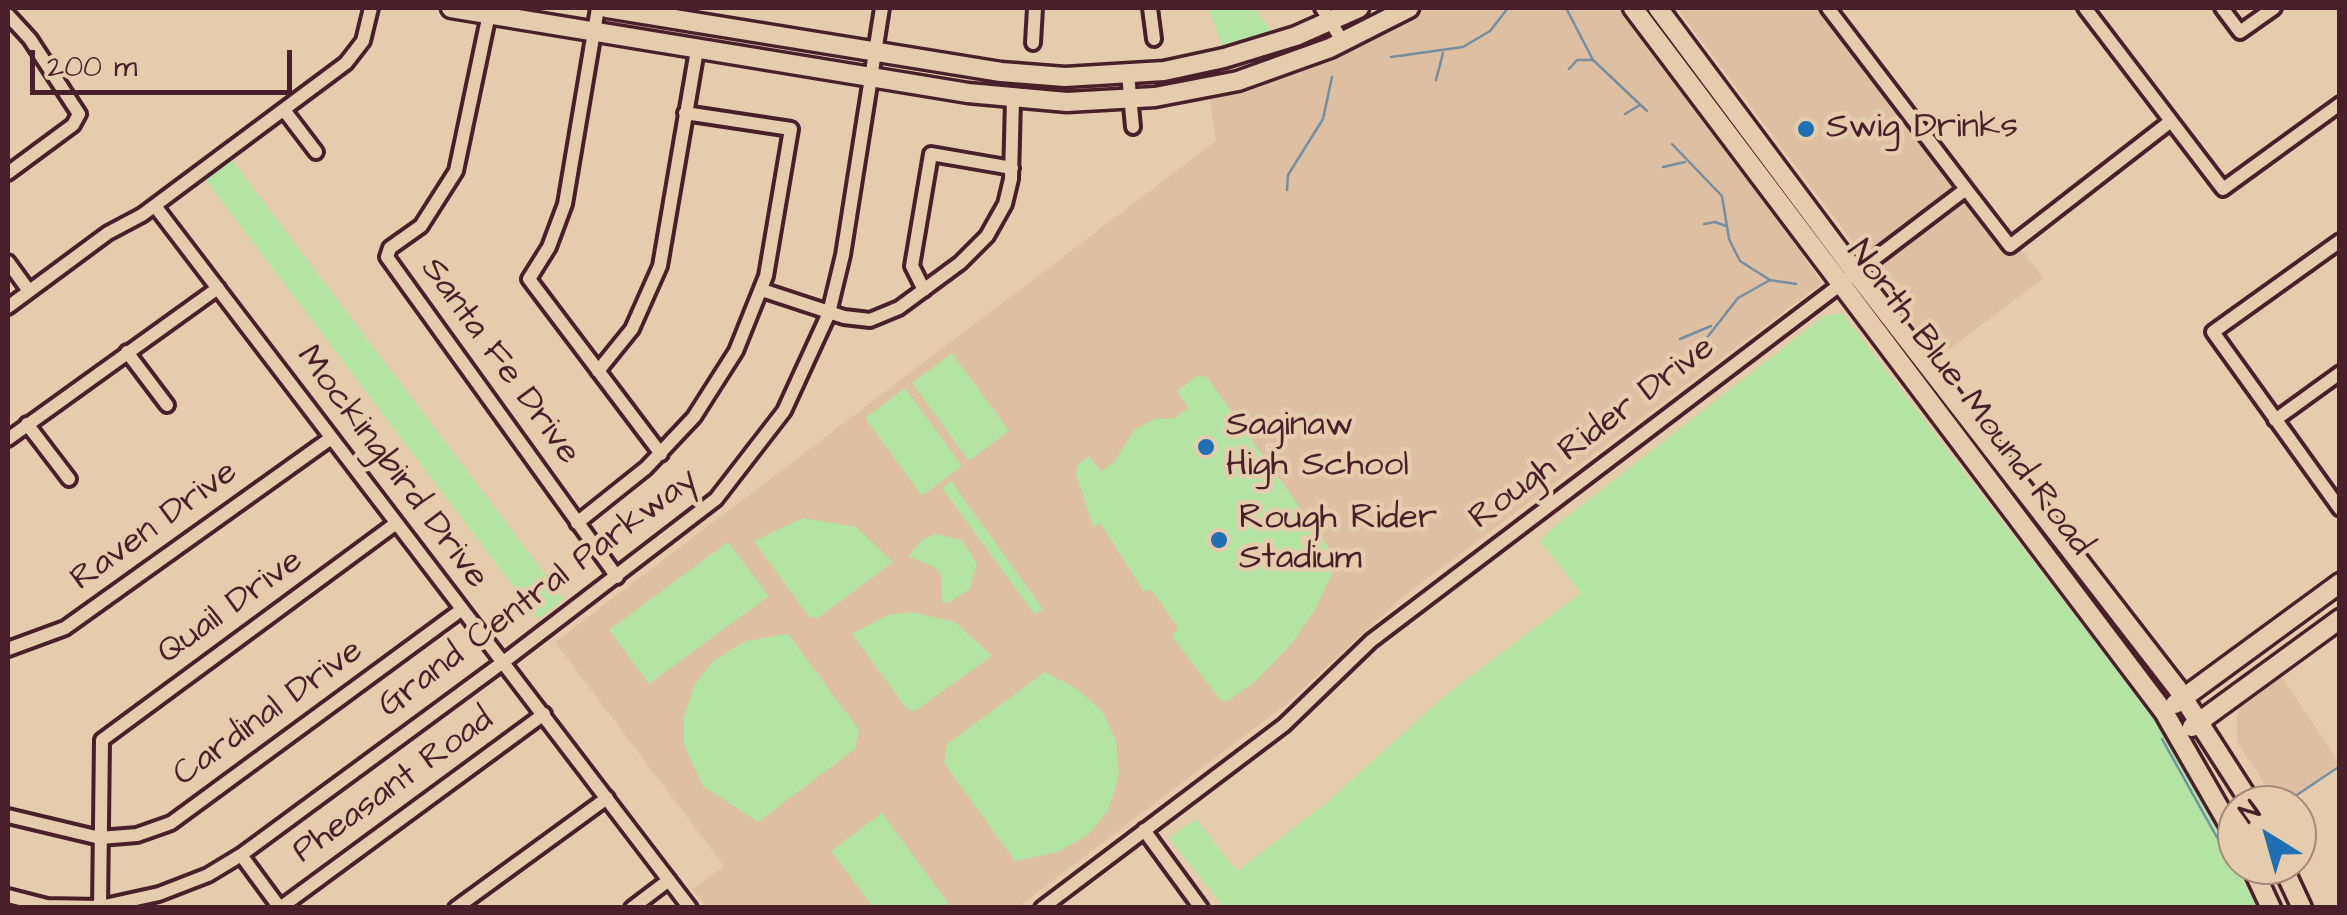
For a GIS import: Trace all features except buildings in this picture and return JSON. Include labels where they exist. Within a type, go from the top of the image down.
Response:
[{"type":"main road","points":[[451,8],[1014,100],[1130,100],[1238,81],[1343,42],[1409,8]]},
{"type":"main road","points":[[607,8],[1028,75],[1128,74],[1224,58],[1326,14],[1359,8]]},
{"type":"main road","name":"North Blue Mound Road","points":[[1633,8],[1694,90],[2184,698],[2240,785]]},
{"type":"main road","name":"North Blue Mound Road","points":[[1658,8],[1780,170],[1848,278],[2164,712],[2217,803]]},
{"type":"main road","points":[[1694,90],[1710,92],[1767,164],[1780,170]]},
{"type":"main road","points":[[2164,712],[2340,583]]},
{"type":"main road","points":[[2268,670],[2262,654],[2291,629],[2298,612]]},
{"type":"main road","points":[[2180,736],[2340,619]]},
{"type":"main road","points":[[2260,885],[2272,908]]},
{"type":"street","points":[[8,307],[108,233],[156,206],[357,53],[371,8]]},
{"type":"street","points":[[598,8],[565,204],[549,246],[528,279],[661,454]]},
{"type":"street","name":"Grand Central Parkway","points":[[8,896],[47,906],[100,907],[159,894],[242,855],[693,520],[741,472],[792,397],[829,313],[882,8]]},
{"type":"street","points":[[1033,44],[1035,8]]},
{"type":"street","points":[[1150,8],[1154,40]]},
{"type":"street","points":[[1828,8],[2010,246],[2172,121]]},
{"type":"street","points":[[2084,8],[2223,189],[2340,104]]},
{"type":"street","points":[[2222,8],[2240,32],[2274,8]]},
{"type":"street","name":"Santa Fe Drive","points":[[489,14],[456,171],[421,226],[390,248],[387,257],[618,577]]},
{"type":"street","points":[[1326,14],[1343,42]]},
{"type":"street","points":[[8,15],[30,38],[79,114],[73,126],[8,173]]},
{"type":"street","points":[[598,372],[632,329],[654,283],[697,50]]},
{"type":"street","points":[[1128,74],[1133,128]]},
{"type":"street","points":[[762,290],[860,320],[879,318],[924,290],[988,236],[1005,204],[1012,168],[1014,100]]},
{"type":"street","points":[[284,110],[316,152]]},
{"type":"street","points":[[578,523],[661,454],[727,370],[762,290],[792,129],[686,112]]},
{"type":"street","points":[[924,290],[912,271],[912,260],[931,154],[1012,168]]},
{"type":"street","name":"Rough Rider Drive","points":[[1042,908],[1284,725],[1372,640],[1966,189]]},
{"type":"street","name":"Mockingbird Drive","points":[[156,206],[690,908]]},
{"type":"street","points":[[2339,508],[2212,332],[2340,241]]},
{"type":"street","points":[[8,262],[29,292]]},
{"type":"street","points":[[8,439],[218,288]]},
{"type":"street","points":[[127,352],[167,405]]},
{"type":"street","points":[[2275,420],[2340,373]]},
{"type":"street","points":[[27,424],[69,479]]},
{"type":"street","name":"Raven Drive","points":[[8,649],[65,628],[330,438]]},
{"type":"street","name":"Quail Drive","points":[[100,838],[102,740],[396,524]]},
{"type":"street","name":"Cardinal Drive","points":[[100,838],[137,835],[171,823],[461,610]]},
{"type":"street","name":"Pheasant Road","points":[[280,908],[544,714]]},
{"type":"street","points":[[456,908],[607,798]]},
{"type":"street","points":[[8,816],[100,838],[100,907]]},
{"type":"street","points":[[1144,830],[1202,908]]},
{"type":"street","points":[[242,855],[280,908]]},
{"type":"street","points":[[632,908],[669,880]]},
{"type":"shaded area","name":"Saginaw High School","points":[[1423,8],[1618,8],[1669,77],[1700,106],[1822,283],[1400,599],[1285,705],[1018,907],[707,907],[692,889],[724,866],[555,642],[1216,141],[1209,95],[1266,81],[1322,60]]},
{"type":"shaded area","points":[[1677,8],[1838,8],[2043,278],[1939,357]]},
{"type":"shaded area","points":[[2281,676],[2340,764],[2311,785],[2266,785],[2237,742],[2241,705]]},
{"type":"green space","points":[[1208,8],[1254,8],[1273,33],[1223,47]]},
{"type":"green space","points":[[231,159],[564,599],[538,619],[205,179]]},
{"type":"green space","points":[[1842,313],[2173,743],[2217,829],[2217,885],[2246,885],[2257,907],[1224,907],[1169,838],[1196,819],[1237,871],[1325,804],[1446,695],[1581,593],[1540,541],[1554,527],[1824,316]]},
{"type":"green space","points":[[952,353],[1009,431],[969,461],[912,383]]},
{"type":"green space","name":"Rough Rider Stadium","points":[[1197,376],[1207,377],[1338,561],[1314,611],[1292,643],[1257,680],[1228,701],[1220,700],[1172,636],[1178,627],[1150,589],[1144,592],[1100,523],[1093,527],[1076,473],[1078,464],[1089,456],[1101,472],[1115,461],[1134,430],[1155,419],[1175,418],[1188,408],[1177,391]]},
{"type":"green space","points":[[905,388],[962,466],[922,496],[865,418]]},
{"type":"green space","points":[[951,481],[1043,609],[1035,615],[942,488]]},
{"type":"green space","points":[[803,518],[856,527],[893,562],[818,618],[809,617],[754,541]]},
{"type":"green space","points":[[935,534],[962,540],[977,564],[969,590],[949,602],[942,602],[941,575],[936,568],[908,556],[923,539]]},
{"type":"green space","points":[[728,542],[769,596],[649,684],[609,630]]},
{"type":"green space","points":[[911,612],[955,622],[992,656],[915,711],[907,709],[852,634],[888,615]]},
{"type":"green space","points":[[788,634],[859,730],[855,749],[758,822],[703,786],[684,745],[684,717],[695,684],[713,661],[746,641]]},
{"type":"green space","points":[[1045,672],[1077,689],[1102,711],[1116,741],[1119,775],[1108,811],[1088,835],[1058,852],[1015,861],[944,763],[947,744]]},
{"type":"green space","points":[[882,813],[951,907],[873,907],[831,851]]},
{"type":"waterway","points":[[1391,57],[1463,47],[1490,31],[1508,8]]},
{"type":"waterway","points":[[1566,8],[1593,60],[1647,111]]},
{"type":"waterway","points":[[1436,80],[1443,53]]},
{"type":"waterway","points":[[1569,69],[1577,60],[1593,60]]},
{"type":"waterway","points":[[1287,190],[1288,175],[1323,119],[1332,77]]},
{"type":"waterway","points":[[1625,114],[1640,105]]},
{"type":"waterway","points":[[1672,144],[1722,196],[1729,239],[1740,261],[1770,280],[1796,284]]},
{"type":"waterway","points":[[1663,167],[1685,162]]},
{"type":"waterway","points":[[1704,224],[1726,226]]},
{"type":"waterway","points":[[1691,358],[1738,298],[1770,280]]},
{"type":"waterway","points":[[1680,339],[1711,326]]},
{"type":"waterway","points":[[2162,739],[2217,837]]},
{"type":"waterway","points":[[2312,785],[2340,766]]},
{"type":"place","name":"Swig Drinks","points":[[1806,129]]},
{"type":"place","name":"Saginaw High School","points":[[1206,447]]},
{"type":"place","name":"Rough Rider Stadium","points":[[1219,540]]}]
